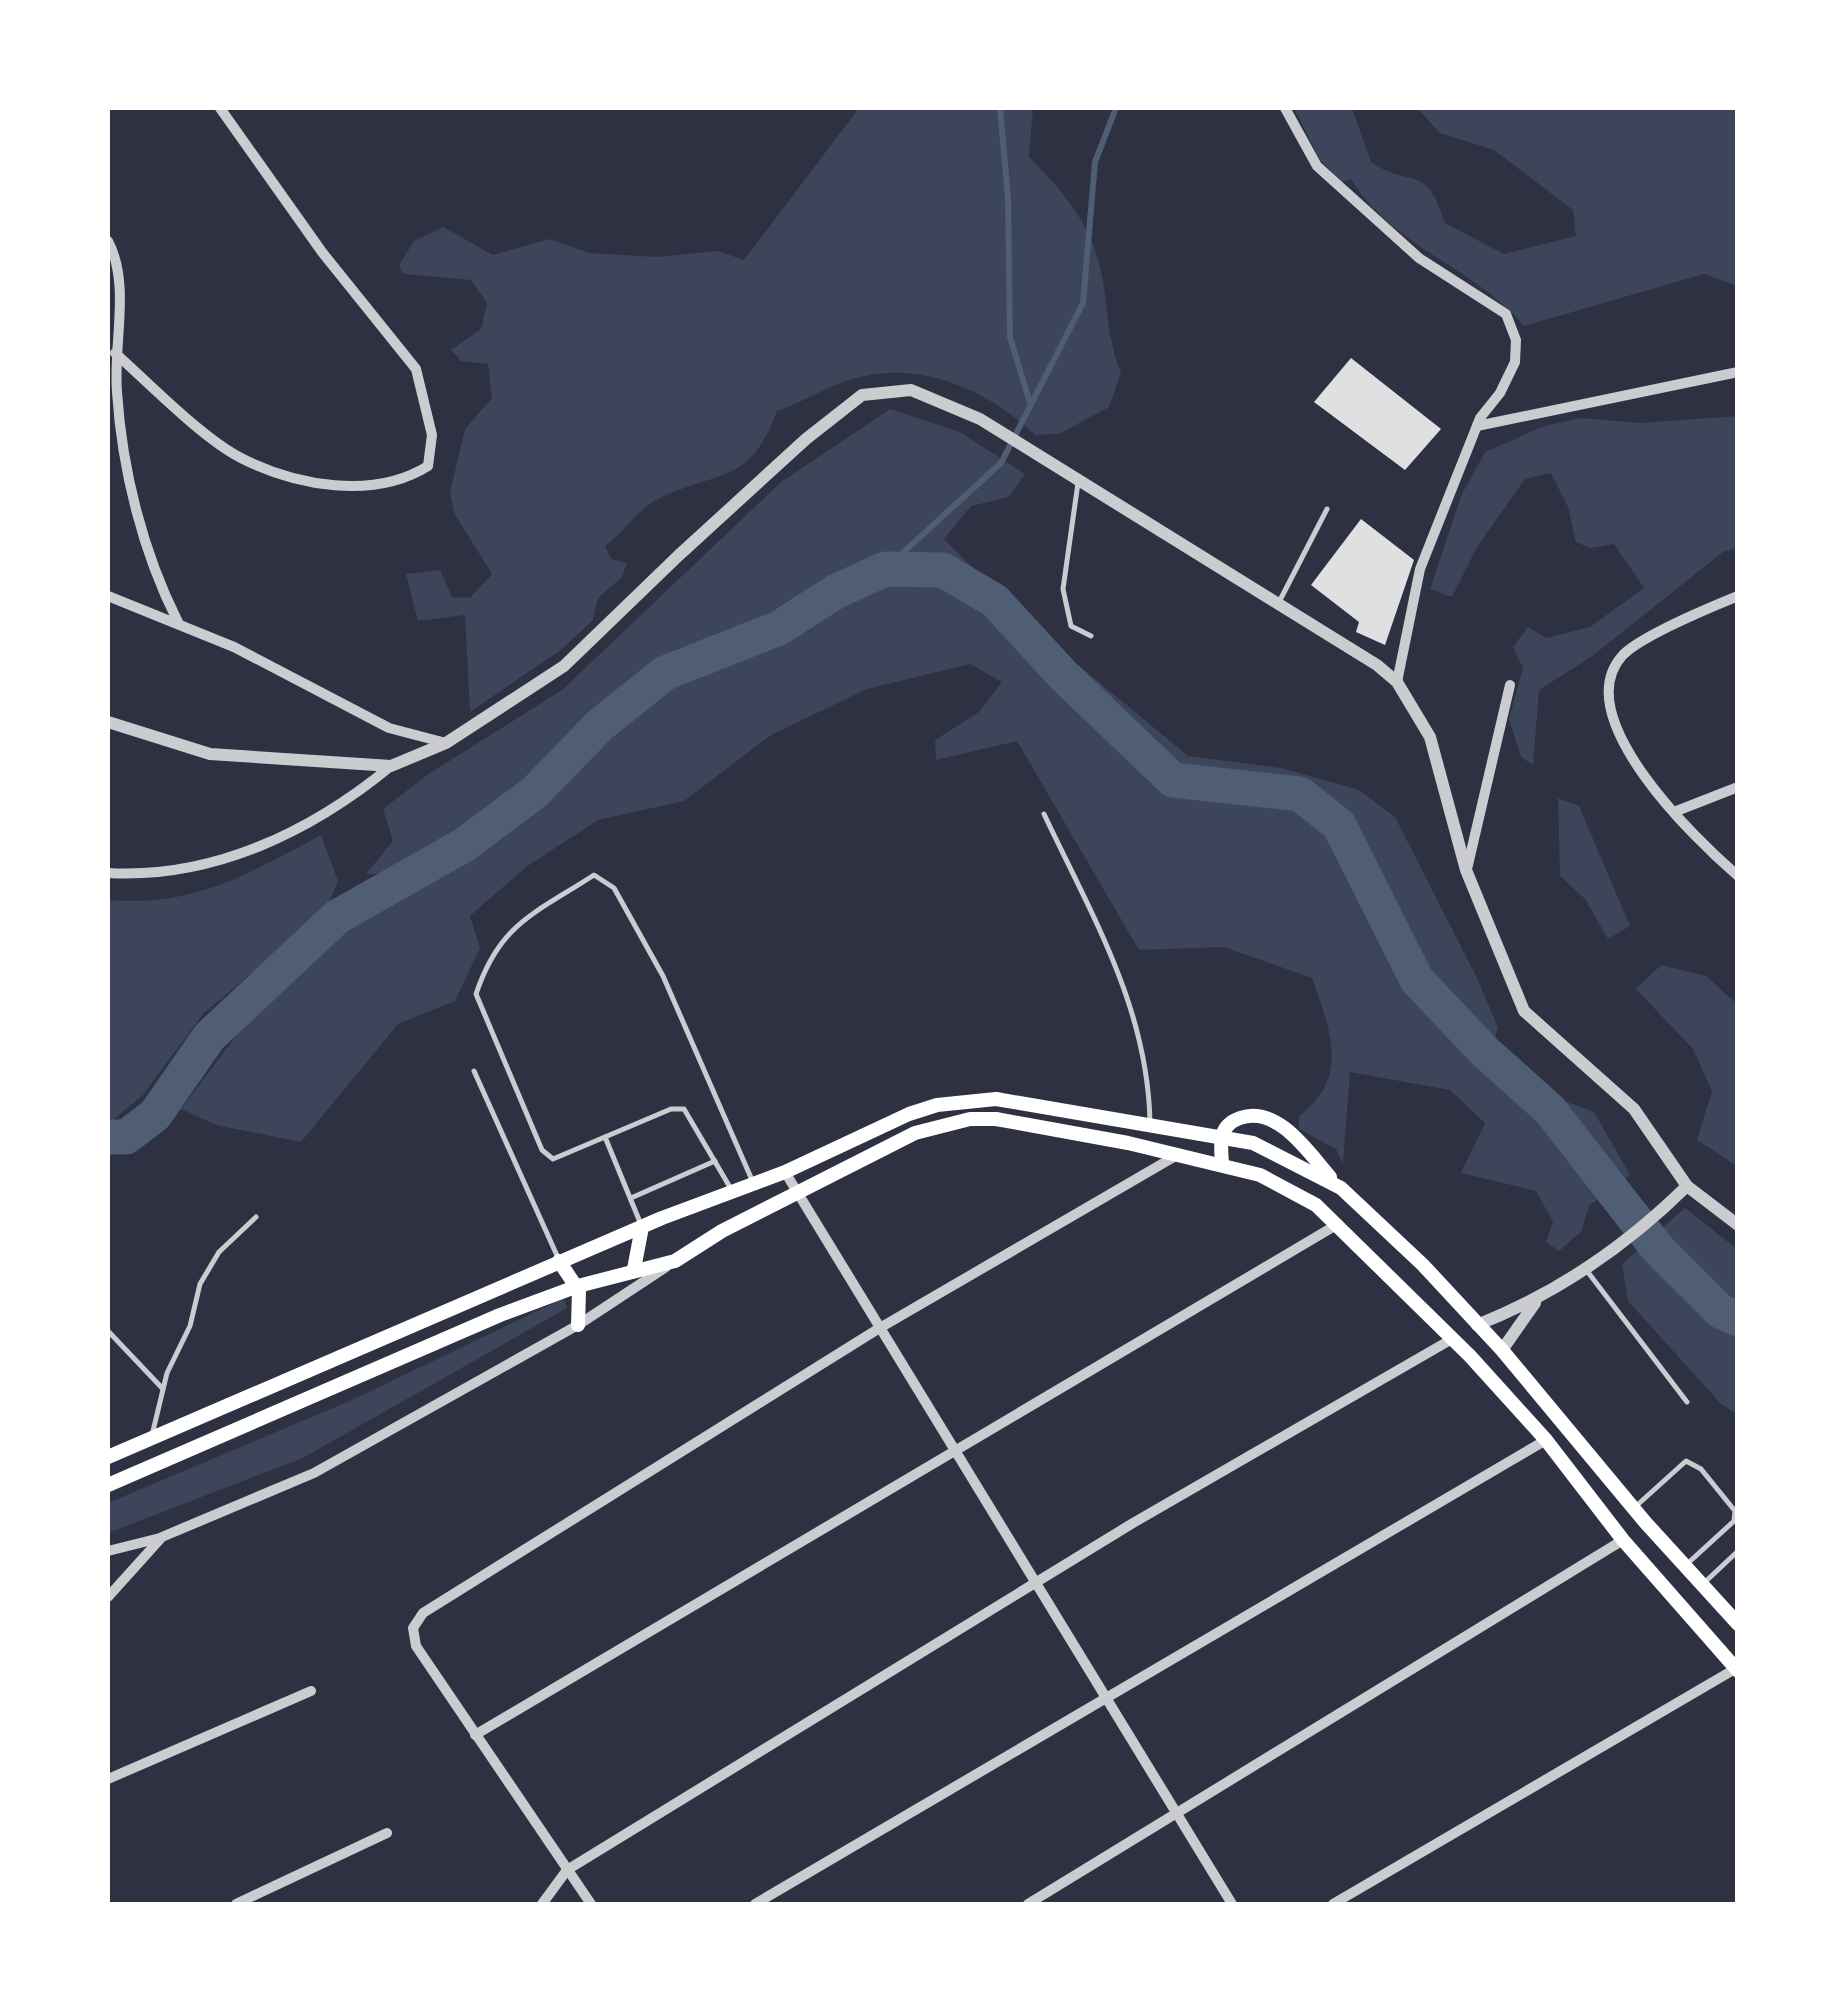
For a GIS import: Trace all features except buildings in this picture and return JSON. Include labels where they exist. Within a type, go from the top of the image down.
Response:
[{"type":"main road","points":[[108,1457],[662,1218],[784,1172],[909,1114],[967,1101],[1030,1103],[1220,1136],[1279,1154],[1340,1188]]},
{"type":"main road","points":[[1222,1165],[1220,1136],[1229,1123],[1239,1118],[1264,1117],[1291,1134],[1340,1188],[1423,1264],[1502,1350],[1634,1509],[1738,1624]]},
{"type":"main road","points":[[108,1485],[578,1286],[675,1261],[915,1133],[970,1119],[1030,1124],[1180,1154],[1288,1186],[1338,1224],[1546,1440],[1623,1540],[1736,1670]]},
{"type":"main road","points":[[1128,1143],[1142,1136],[1150,1123]]},
{"type":"main road","points":[[634,1269],[642,1228]]},
{"type":"main road","points":[[560,1262],[578,1286],[578,1324]]},
{"type":"street","points":[[116,354],[240,458],[309,482],[363,486],[407,479],[428,466],[432,435],[416,369],[322,252],[220,108]]},
{"type":"street","points":[[1285,108],[1317,166],[1419,258],[1506,314],[1516,340],[1515,362],[1477,426],[1420,569],[1397,682]]},
{"type":"street","points":[[108,241],[120,264],[116,396],[134,499],[154,574],[178,622]]},
{"type":"street","points":[[1477,426],[1738,372]]},
{"type":"street","points":[[108,873],[148,875],[214,862],[280,838],[343,806],[392,766],[446,743],[564,666],[806,439],[862,395],[911,390],[980,419],[1378,665],[1397,682],[1430,737],[1466,870],[1524,1011],[1634,1108],[1687,1186],[1738,1225]]},
{"type":"street","points":[[108,596],[178,622],[389,728],[446,743]]},
{"type":"street","points":[[1738,596],[1623,654],[1610,675],[1611,703],[1630,758],[1698,842],[1738,876]]},
{"type":"street","points":[[1466,870],[1510,685]]},
{"type":"street","points":[[108,722],[210,754],[392,766]]},
{"type":"street","points":[[1674,812],[1738,787]]},
{"type":"street","points":[[591,1904],[416,1646],[414,1628],[422,1613],[878,1329],[1180,1154]]},
{"type":"street","points":[[784,1172],[1232,1904]]},
{"type":"street","points":[[1477,1325],[1536,1301],[1612,1251],[1687,1186]]},
{"type":"street","points":[[475,1735],[1338,1224]]},
{"type":"street","points":[[108,1551],[162,1537],[314,1473],[578,1324],[675,1261]]},
{"type":"street","points":[[1502,1350],[1536,1301]]},
{"type":"street","points":[[542,1904],[567,1870],[1035,1582],[1452,1339]]},
{"type":"street","points":[[755,1904],[1546,1440]]},
{"type":"street","points":[[108,1597],[162,1537]]},
{"type":"street","points":[[1028,1904],[1176,1817],[1623,1540]]},
{"type":"street","points":[[1333,1904],[1736,1670]]},
{"type":"street","points":[[108,1779],[311,1691]]},
{"type":"street","points":[[236,1904],[387,1833]]},
{"type":"lane","points":[[1078,480],[1064,589],[1071,626],[1091,636]]},
{"type":"lane","points":[[1278,604],[1328,508]]},
{"type":"lane","points":[[1044,814],[1130,999],[1147,1063],[1150,1123]]},
{"type":"lane","points":[[732,1192],[684,1110],[672,1109],[553,1158],[546,1156],[476,994],[489,956],[514,927],[594,875],[614,888],[663,976],[754,1184]]},
{"type":"lane","points":[[474,1072],[560,1262]]},
{"type":"lane","points":[[605,1137],[642,1228]]},
{"type":"lane","points":[[630,1198],[715,1161]]},
{"type":"lane","points":[[151,1438],[163,1389],[190,1326],[200,1284],[218,1252],[256,1217]]},
{"type":"lane","points":[[1586,1268],[1687,1402]]},
{"type":"lane","points":[[108,1331],[163,1389]]},
{"type":"lane","points":[[1634,1509],[1686,1461],[1701,1468],[1735,1510],[1734,1521],[1685,1566]]},
{"type":"lane","points":[[1702,1585],[1738,1551]]},
{"type":"shaded area","points":[[859,108],[1033,108],[1029,157],[1081,221],[1100,267],[1121,373],[1109,407],[1059,434],[1035,435],[995,403],[972,391],[924,375],[899,373],[849,380],[777,411],[755,453],[743,464],[658,499],[605,546],[611,559],[627,563],[622,577],[598,598],[593,620],[562,649],[470,712],[465,615],[418,621],[406,574],[440,570],[452,597],[470,598],[492,574],[454,513],[450,492],[465,429],[492,398],[488,364],[461,361],[451,350],[481,329],[487,303],[471,280],[403,274],[399,265],[414,241],[443,227],[493,255],[549,239],[589,253],[657,257],[718,251],[744,260]]},
{"type":"shaded area","points":[[1294,108],[1352,108],[1371,162],[1424,183],[1438,203],[1445,223],[1504,254],[1576,236],[1573,210],[1494,150],[1440,133],[1417,108],[1737,108],[1737,286],[1704,274],[1524,326],[1482,288],[1389,222],[1351,179],[1342,182],[1320,160]]},
{"type":"shaded area","points":[[890,409],[960,432],[1025,474],[1009,497],[971,506],[944,539],[1030,625],[1188,756],[1281,768],[1359,790],[1395,817],[1478,980],[1498,1028],[1483,1071],[1594,1112],[1630,1175],[1589,1206],[1581,1232],[1559,1251],[1546,1242],[1553,1222],[1536,1191],[1461,1173],[1485,1123],[1450,1090],[1350,1072],[1343,1164],[1336,1149],[1299,1129],[1299,1116],[1326,1085],[1331,1069],[1330,1034],[1312,978],[1224,947],[1139,950],[1017,741],[936,760],[935,740],[979,712],[1002,682],[970,664],[867,689],[771,735],[684,801],[598,820],[526,867],[470,916],[480,948],[455,1001],[398,1024],[301,1142],[216,1125],[181,1109],[246,1023],[338,937],[438,873],[366,874],[393,841],[383,809],[427,775],[562,690],[780,483]]},
{"type":"shaded area","points":[[1737,416],[1737,548],[1723,552],[1591,657],[1539,690],[1533,765],[1521,757],[1509,719],[1523,668],[1513,647],[1528,627],[1546,638],[1590,627],[1644,588],[1614,544],[1590,548],[1576,542],[1568,507],[1551,473],[1525,479],[1477,547],[1452,597],[1430,589],[1461,496],[1485,452],[1544,426],[1581,418],[1641,423]]},
{"type":"shaded area","points":[[1558,798],[1579,806],[1630,926],[1608,939],[1585,899],[1560,876]]},
{"type":"shaded area","points":[[321,835],[338,881],[326,910],[203,1014],[143,1095],[108,1124],[108,900],[139,901],[194,893],[244,875]]},
{"type":"shaded area","points":[[1661,965],[1706,976],[1737,1004],[1737,1166],[1697,1140],[1712,1091],[1693,1049],[1636,989]]},
{"type":"shaded area","points":[[1685,1208],[1737,1249],[1737,1414],[1721,1404],[1628,1301],[1622,1264]]},
{"type":"shaded area","points":[[564,1298],[567,1308],[303,1458],[108,1533],[108,1503],[352,1400]]},
{"type":"waterway","points":[[1000,108],[1008,198],[1010,337],[1030,403]]},
{"type":"waterway","points":[[885,569],[1001,463],[1083,303],[1095,162],[1116,108]]},
{"type":"waterway","points":[[108,1137],[126,1137],[155,1115],[209,1037],[337,917],[464,845],[535,792],[600,725],[665,673],[779,628],[835,592],[885,569],[943,570],[995,601],[1064,676],[1173,780],[1300,794],[1339,825],[1417,980],[1484,1051],[1550,1110],[1658,1249],[1720,1311],[1738,1319]]}]
